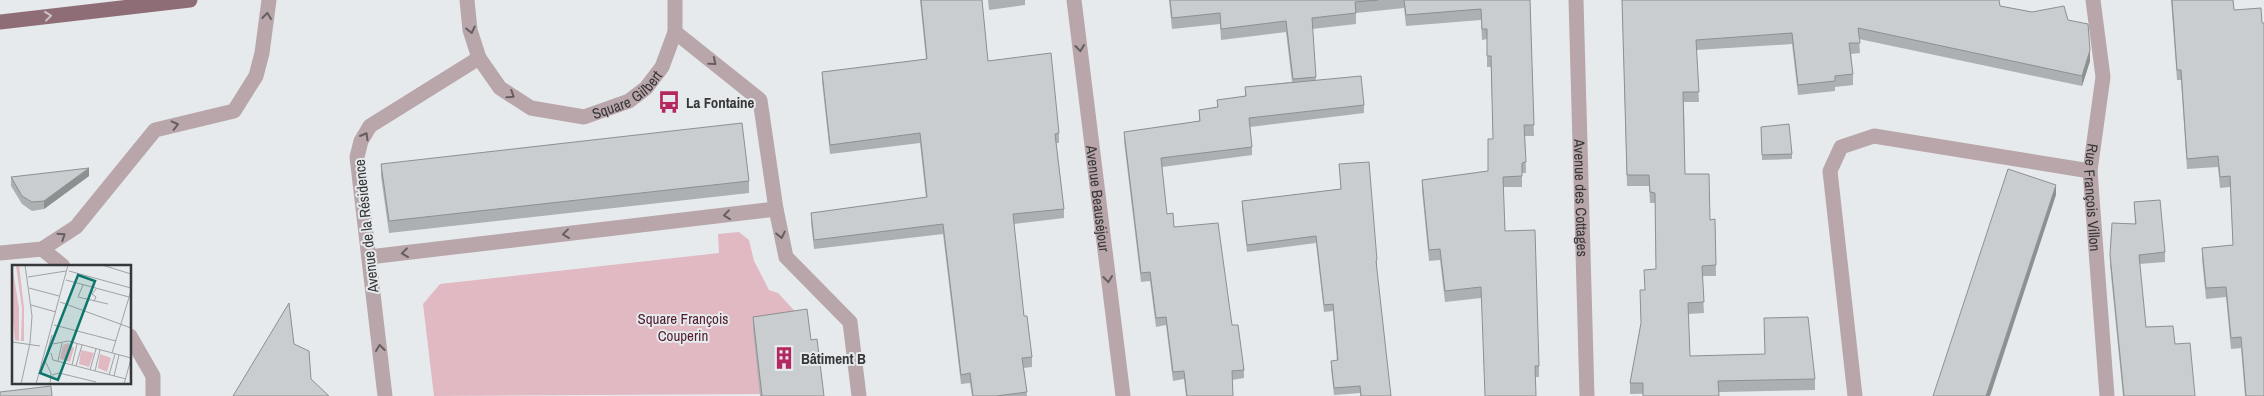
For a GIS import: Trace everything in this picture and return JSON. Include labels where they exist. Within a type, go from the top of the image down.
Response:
[{"type":"main road","points":[[0,22],[190,0]]},
{"type":"street","points":[[0,253],[42,249],[76,227],[154,130],[234,111],[256,76],[262,53],[270,0]]},
{"type":"street","name":"Square Gilbert","points":[[467,0],[470,30],[479,58],[500,88],[531,108],[584,116],[628,101],[646,88],[662,67],[675,32],[676,0]]},
{"type":"street","name":"Avenue Beauséjour","points":[[1074,0],[1123,396]]},
{"type":"street","name":"Avenue des Cottages","points":[[1576,0],[1587,396]]},
{"type":"street","name":"Rue François Villon","points":[[2093,0],[2104,77],[2090,170],[2107,396]]},
{"type":"street","points":[[675,32],[760,100],[776,209],[786,257],[850,322],[860,396]]},
{"type":"street","name":"Avenue de la Résidence","points":[[385,396],[357,157],[361,141],[370,126],[479,58]]},
{"type":"street","points":[[1856,396],[1830,171],[1841,147],[1874,136],[2090,170]]},
{"type":"street","points":[[369,257],[776,209]]},
{"type":"street","points":[[42,249],[62,265]]},
{"type":"street","points":[[131,338],[153,376],[153,396]]},
{"type":"green space","name":"Square François Couperin","points":[[739,232],[749,240],[754,261],[769,290],[778,293],[804,321],[760,394],[434,396],[423,304],[440,284],[719,253],[718,234]]},
{"type":"building","points":[[921,0],[982,0],[988,61],[1051,53],[1059,133],[1055,134],[1064,209],[1013,214],[1024,316],[1027,316],[1032,357],[1022,358],[1027,392],[996,396],[973,396],[970,373],[961,375],[943,224],[814,240],[811,213],[927,197],[920,133],[830,145],[822,72],[927,59]]},
{"type":"building","points":[[1170,0],[1378,0],[1355,2],[1356,13],[1312,18],[1316,77],[1293,79],[1286,21],[1221,29],[1220,13],[1172,18]]},
{"type":"building","points":[[1404,0],[1530,0],[1534,125],[1524,125],[1526,162],[1522,163],[1522,176],[1503,177],[1505,231],[1535,230],[1539,366],[1535,366],[1536,396],[1485,396],[1481,287],[1445,291],[1440,249],[1429,250],[1422,180],[1488,171],[1488,139],[1493,139],[1491,56],[1487,56],[1487,29],[1482,29],[1481,9],[1406,15]]},
{"type":"building","points":[[1622,0],[1999,0],[2000,6],[2032,12],[2064,6],[2068,20],[2088,24],[2090,50],[2082,76],[1858,28],[1860,43],[1849,43],[1853,74],[1835,76],[1835,81],[1798,85],[1792,33],[1696,40],[1699,92],[1683,92],[1685,174],[1709,174],[1710,220],[1715,219],[1716,265],[1702,266],[1704,302],[1688,303],[1690,356],[1765,354],[1764,318],[1808,317],[1815,379],[1718,381],[1719,396],[1643,396],[1643,383],[1630,383],[1641,323],[1640,290],[1645,290],[1644,270],[1656,269],[1655,193],[1650,192],[1649,175],[1627,175]]},
{"type":"building","points":[[2172,0],[2233,0],[2234,10],[2261,8],[2262,23],[2264,23],[2264,396],[2246,396],[2241,337],[2231,338],[2226,287],[2206,288],[2202,248],[2233,245],[2230,176],[2220,177],[2218,156],[2187,159],[2181,70],[2177,70]]},
{"type":"building","points":[[1361,76],[1364,105],[1249,118],[1252,147],[1161,158],[1167,214],[1173,213],[1174,227],[1218,223],[1232,325],[1238,325],[1244,370],[1232,371],[1233,396],[1187,396],[1184,371],[1173,372],[1166,317],[1156,318],[1150,272],[1141,273],[1124,132],[1200,121],[1199,110],[1218,107],[1217,100],[1246,96],[1245,87]]},
{"type":"building","points":[[742,123],[749,181],[389,221],[381,164]]},
{"type":"building","points":[[1789,124],[1792,154],[1762,155],[1761,127]]},
{"type":"building","points":[[1369,162],[1376,261],[1391,396],[1361,396],[1360,386],[1334,388],[1331,361],[1338,360],[1333,304],[1324,305],[1316,236],[1247,245],[1242,201],[1341,189],[1339,164]]},
{"type":"building","points":[[89,168],[44,201],[32,202],[22,196],[11,177]]},
{"type":"building","points":[[2008,169],[2056,185],[1986,396],[1933,396]]},
{"type":"building","points":[[2160,200],[2165,252],[2139,255],[2146,327],[2173,326],[2175,344],[2190,343],[2195,396],[2124,396],[2110,255],[2112,223],[2136,224],[2134,202]]},
{"type":"building","points":[[289,303],[294,344],[309,351],[311,379],[329,396],[233,396]]},
{"type":"building","name":"Bâtiment B","points":[[807,309],[811,340],[817,339],[824,396],[762,396],[753,317]]},
{"type":"building","points":[[51,386],[52,396],[0,396],[0,392]]},
{"type":"place","name":"La Fontaine","points":[[669,102]]},
{"type":"place","name":"Bâtiment B","points":[[784,358]]}]
